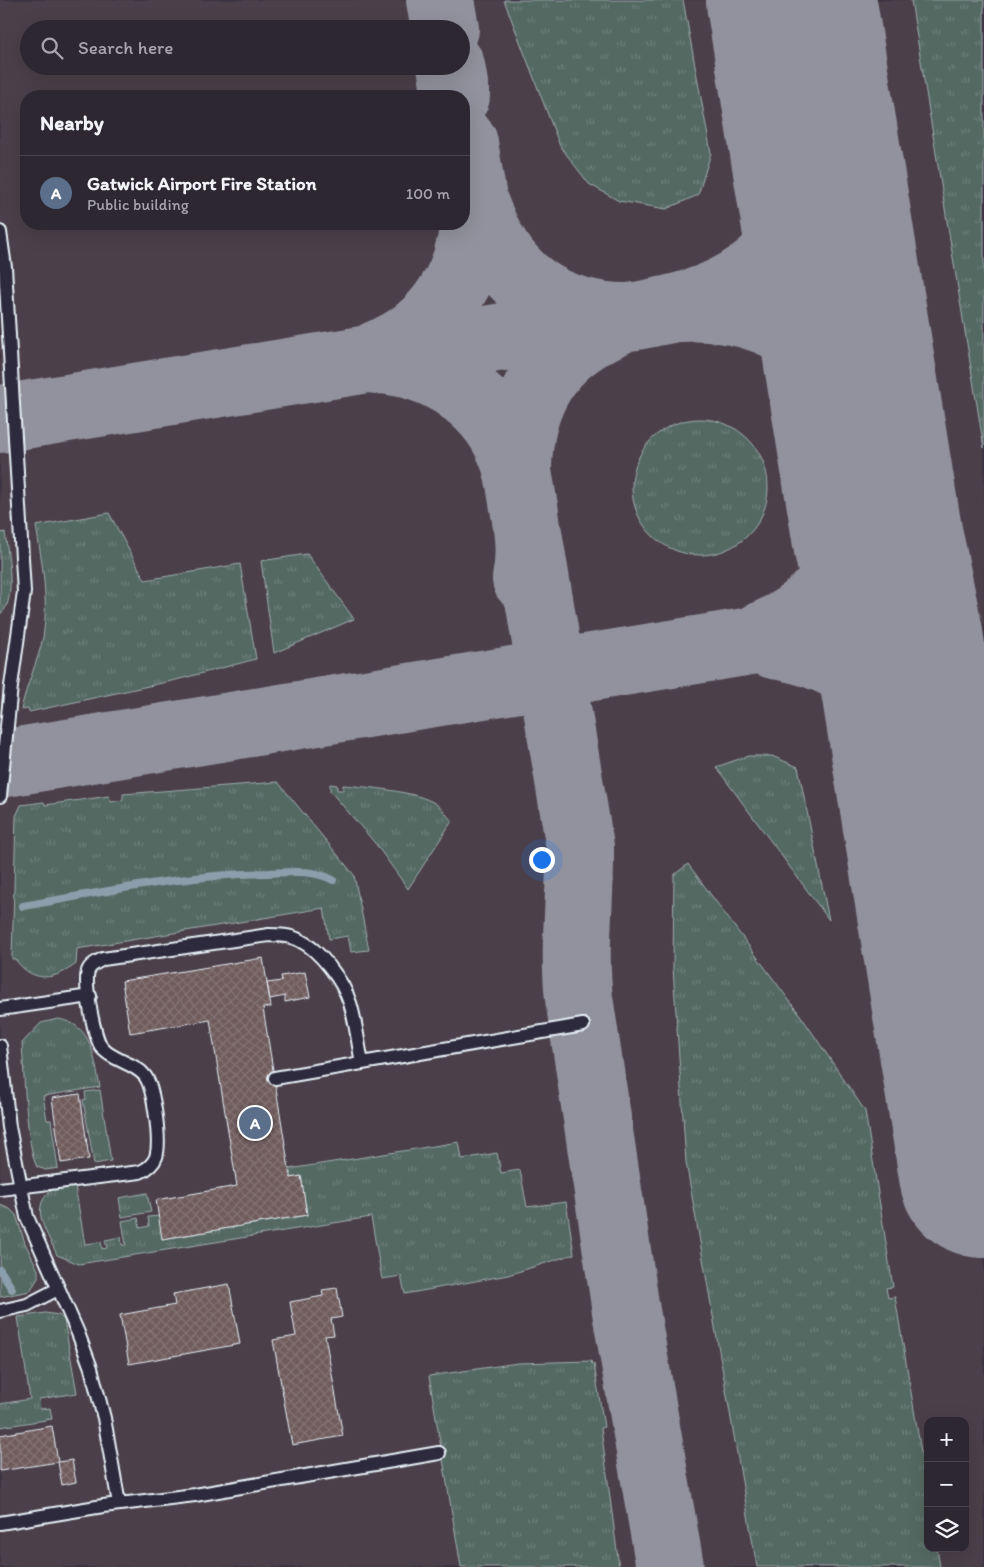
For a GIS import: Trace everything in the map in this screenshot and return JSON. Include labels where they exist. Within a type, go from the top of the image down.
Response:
[{"type":"lane","points":[[0,232],[5,267],[24,578],[23,609],[6,733],[0,796]]},
{"type":"lane","points":[[0,1189],[140,1172],[154,1163],[157,1155],[152,1090],[148,1080],[143,1073],[102,1048],[96,1037],[88,972],[93,965],[102,959],[269,935],[288,936],[299,940],[314,951],[342,987],[349,1002],[362,1063]]},
{"type":"lane","points":[[0,1009],[90,996]]},
{"type":"lane","points":[[275,1078],[583,1025]]},
{"type":"lane","points":[[0,1046],[9,1127],[27,1217],[83,1346],[95,1381],[104,1418],[119,1504]]},
{"type":"lane","points":[[0,1311],[27,1305],[58,1289]]},
{"type":"lane","points":[[0,1523],[119,1504],[195,1495],[439,1453]]},
{"type":"shaded area","points":[[0,0],[984,0],[984,1567],[0,1567]]},
{"type":"green space","points":[[504,0],[683,0],[711,153],[698,195],[666,209],[619,201],[589,184],[560,146]]},
{"type":"green space","points":[[911,0],[984,0],[984,448]]},
{"type":"green space","points":[[700,419],[726,425],[748,439],[762,461],[768,487],[762,513],[748,535],[726,549],[700,555],[674,549],[652,535],[638,513],[632,487],[638,461],[652,439],[674,425]]},
{"type":"green space","points":[[109,513],[145,580],[240,564],[256,659],[176,680],[29,712],[28,709],[21,710],[41,646],[45,623],[44,581],[36,526]]},
{"type":"green space","points":[[5,532],[10,588],[9,599],[0,614],[0,533]]},
{"type":"green space","points":[[307,554],[354,619],[274,653],[261,561]]},
{"type":"green space","points":[[748,756],[772,756],[798,767],[829,920],[716,767]]},
{"type":"green space","points":[[278,782],[354,875],[369,950],[351,952],[348,936],[329,939],[324,908],[77,949],[76,964],[52,976],[44,977],[29,973],[15,959],[12,959],[16,816],[21,805],[44,802],[45,805],[109,796],[111,802],[123,800],[123,794]]},
{"type":"green space","points":[[330,784],[337,785],[337,790],[343,790],[343,785],[391,790],[417,796],[436,804],[452,821],[408,889],[375,843],[330,791]]},
{"type":"green space","points":[[688,864],[803,1019],[865,1111],[893,1287],[886,1288],[888,1298],[895,1297],[924,1469],[924,1552],[938,1552],[940,1567],[757,1567],[686,1162],[673,968],[674,875]]},
{"type":"green space","points":[[58,1019],[70,1022],[85,1035],[93,1054],[100,1087],[43,1096],[47,1120],[51,1120],[58,1168],[46,1170],[37,1167],[30,1143],[22,1043],[41,1023]]},
{"type":"green space","points":[[100,1090],[111,1161],[94,1164],[83,1100],[86,1099],[85,1092]]},
{"type":"green space","points":[[459,1142],[462,1159],[497,1153],[501,1173],[520,1170],[527,1207],[566,1202],[574,1254],[508,1275],[405,1294],[401,1276],[382,1279],[371,1217],[79,1264],[57,1255],[42,1222],[41,1206],[44,1198],[50,1191],[75,1186],[85,1244],[101,1242],[102,1249],[107,1248],[105,1240],[121,1237],[122,1245],[126,1245],[122,1221],[138,1218],[140,1228],[149,1226],[148,1217],[159,1216],[163,1239],[307,1215],[301,1176],[291,1178],[289,1169]]},
{"type":"green space","points":[[147,1193],[151,1212],[122,1217],[119,1198]]},
{"type":"green space","points":[[0,1205],[10,1209],[16,1215],[25,1243],[38,1270],[38,1278],[30,1291],[0,1297]]},
{"type":"green space","points":[[45,1313],[59,1315],[64,1320],[77,1393],[39,1399],[40,1409],[50,1408],[52,1419],[0,1427],[0,1404],[30,1399],[18,1317]]},
{"type":"green space","points":[[591,1361],[594,1364],[604,1427],[601,1428],[619,1567],[461,1567],[429,1376],[518,1363]]},
{"type":"building","points":[[263,958],[271,1007],[263,1008],[289,1169],[291,1178],[301,1176],[307,1215],[162,1239],[156,1200],[237,1186],[210,1020],[130,1033],[122,981]]},
{"type":"building","points":[[305,972],[310,997],[285,1002],[285,996],[270,999],[267,983],[282,981],[281,976]]},
{"type":"building","points":[[80,1094],[89,1159],[61,1163],[52,1098]]},
{"type":"building","points":[[229,1284],[240,1344],[129,1364],[120,1315],[175,1305],[173,1294]]},
{"type":"building","points":[[337,1288],[342,1317],[331,1319],[334,1335],[325,1336],[343,1436],[292,1445],[273,1340],[296,1336],[290,1302],[323,1296],[322,1290]]},
{"type":"building","points":[[52,1426],[58,1462],[0,1471],[0,1435]]},
{"type":"building","points":[[72,1460],[76,1482],[62,1485],[58,1462]]},
{"type":"waterway","points":[[23,906],[176,880],[238,874],[302,872],[318,874],[333,880]]},
{"type":"waterway","points":[[0,1270],[12,1289]]},
{"type":"taxiway","points":[[440,0],[443,20]]},
{"type":"taxiway","points":[[452,75],[455,90]]},
{"type":"taxiway","points":[[474,203],[484,228],[505,261],[522,280],[543,296],[577,310],[614,317],[641,315],[684,306],[710,297],[756,271],[774,253],[790,232],[802,207],[811,178],[813,142],[809,107]]},
{"type":"taxiway","points":[[470,180],[481,249]]},
{"type":"taxiway","points":[[378,354],[420,330],[437,313],[450,294],[461,273],[469,251],[474,203]]},
{"type":"taxiway","points":[[680,308],[705,308],[753,316],[796,336],[815,351],[832,369],[852,402],[867,463],[870,486],[861,533],[842,571],[815,603],[798,616],[761,636]]},
{"type":"taxiway","points":[[0,419],[626,317]]},
{"type":"taxiway","points":[[518,471],[519,445],[524,422],[531,400],[542,380],[555,363],[572,347],[615,322]]},
{"type":"taxiway","points":[[376,360],[399,362],[421,368],[442,377],[461,389],[479,404],[494,421],[506,440],[519,478],[528,543],[526,579]]},
{"type":"taxiway","points":[[870,487],[889,568],[911,604],[956,666]]},
{"type":"taxiway","points":[[528,533],[580,847],[577,941],[579,998],[626,1311],[670,1567]]},
{"type":"taxiway","points":[[0,764],[830,628],[876,632],[897,637],[917,645],[953,669],[984,704]]},
{"type":"taxiway","points":[[774,645],[796,649],[836,664],[855,675],[871,688],[899,721],[911,746],[922,782]]},
{"type":"runway","points":[[791,0],[878,540],[898,637],[984,1173]]},
{"type":"place","name":"Gatwick Airport Fire Station","points":[[255,1123]]}]
